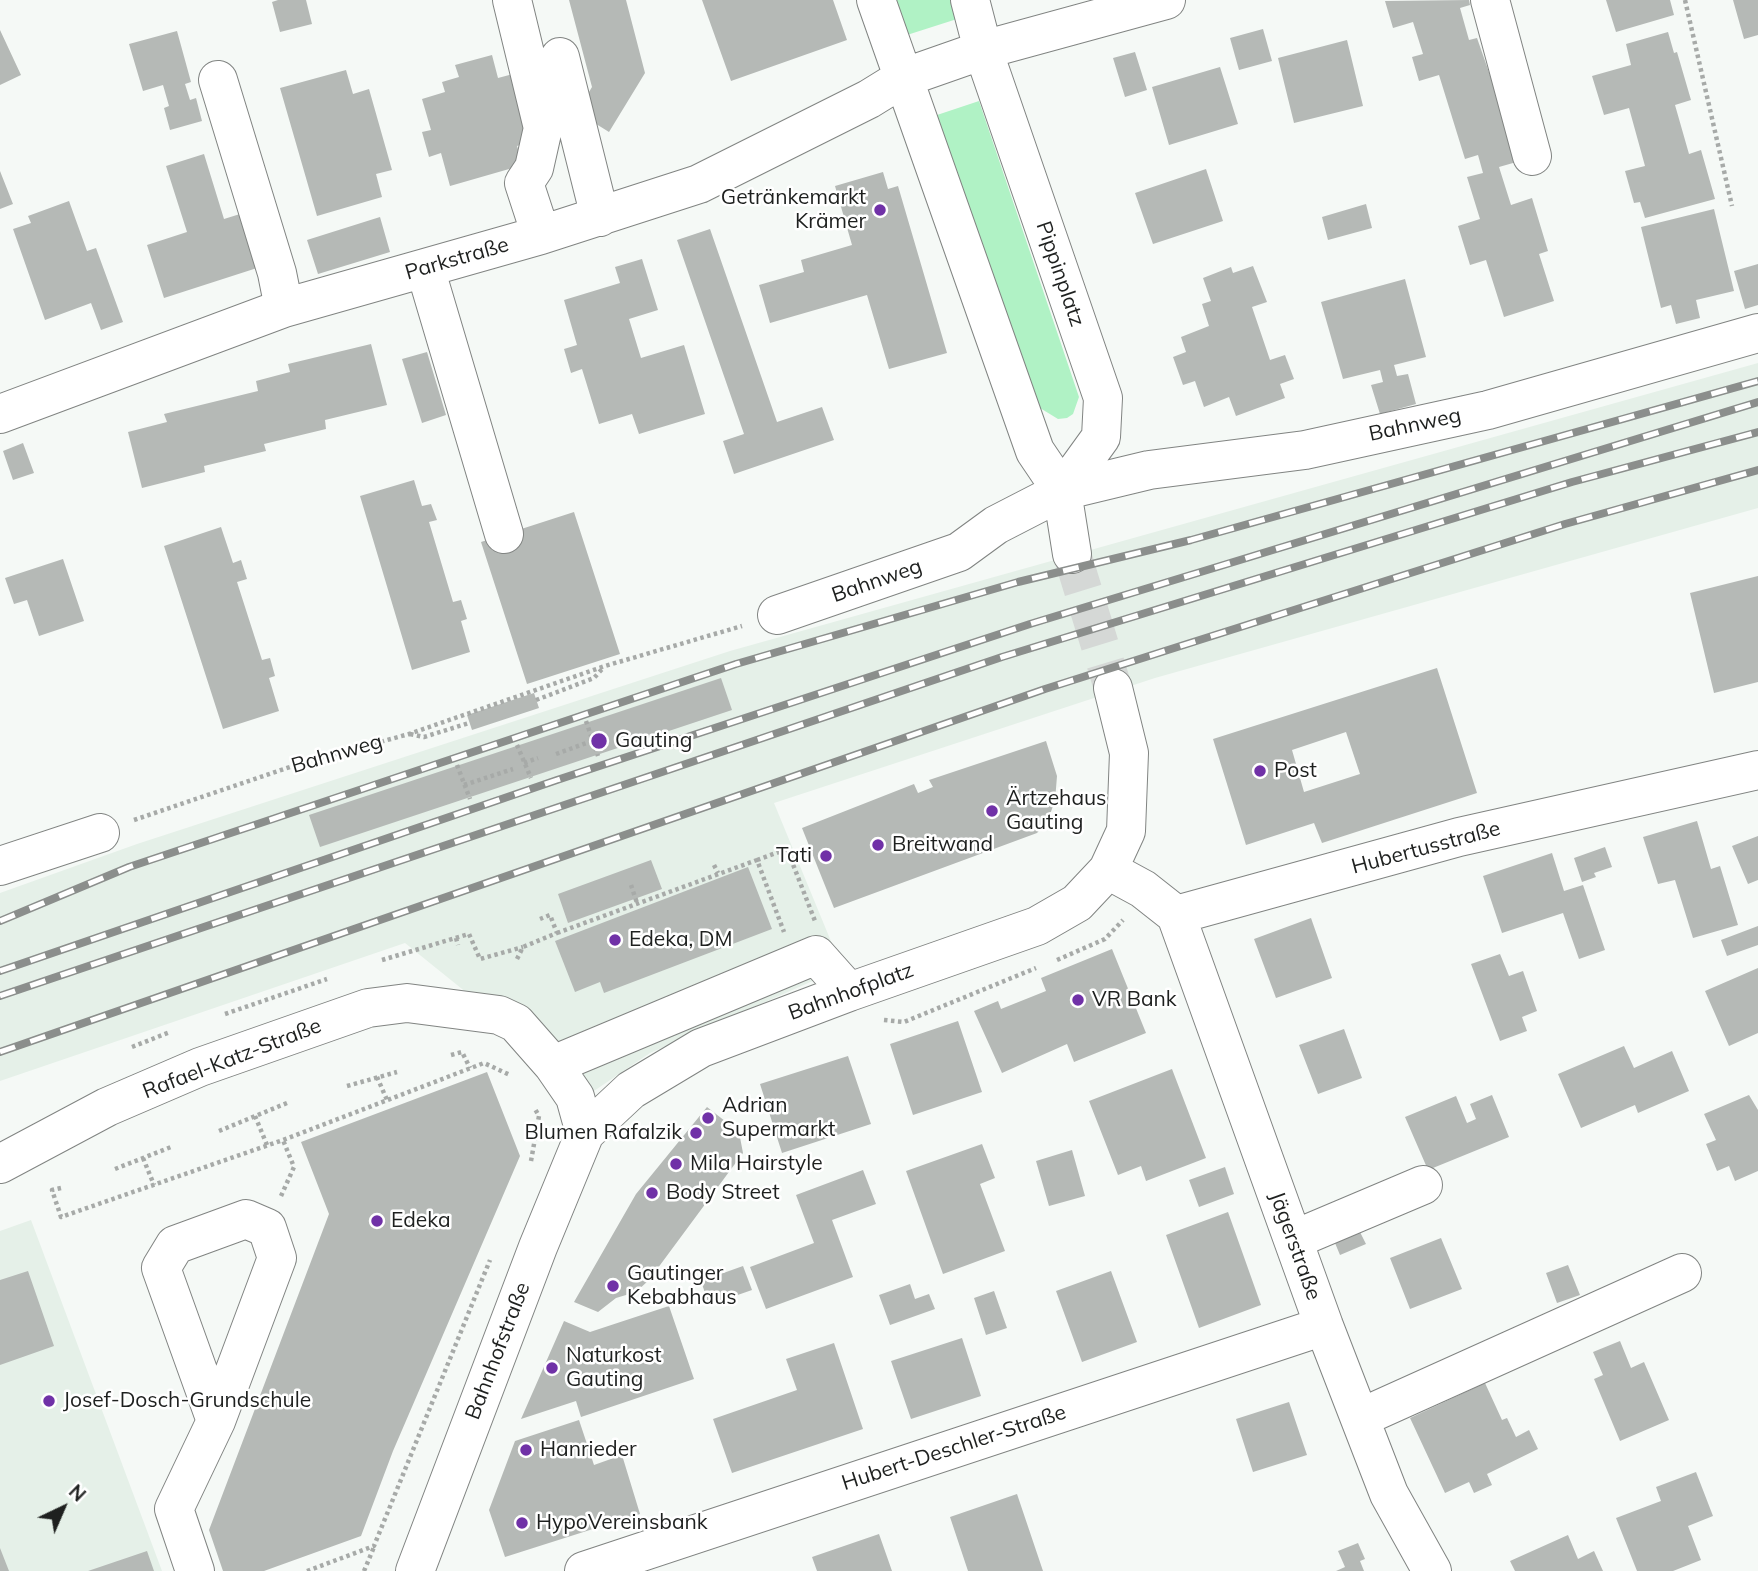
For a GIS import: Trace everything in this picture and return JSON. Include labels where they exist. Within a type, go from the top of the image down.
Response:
[{"type":"street","points":[[512,0],[543,128],[534,168],[524,183],[541,235]]},
{"type":"street","points":[[876,0],[978,283],[1035,451],[1062,491],[1072,554]]},
{"type":"street","name":"Pippinplatz","points":[[970,0],[983,50],[1103,398],[1101,437],[1062,491]]},
{"type":"street","points":[[903,78],[983,50],[1166,0]]},
{"type":"street","points":[[1490,0],[1532,156]]},
{"type":"street","points":[[559,57],[600,218]]},
{"type":"street","name":"Parkstraße","points":[[0,414],[284,308],[600,218],[699,184],[869,99],[903,78]]},
{"type":"street","points":[[218,80],[277,274],[284,308]]},
{"type":"street","points":[[425,268],[504,534]]},
{"type":"street","name":"Bahnweg","points":[[777,615],[959,552],[996,525],[1062,491],[1149,470],[1306,450],[1488,410],[1758,333]]},
{"type":"street","name":"Bahnhofplatz","points":[[585,1133],[631,1090],[685,1056],[849,992],[1037,926],[1077,903],[1108,870],[1126,831],[1129,752],[1113,688]]},
{"type":"street","name":"Hubertusstraße","points":[[1176,915],[1459,837],[1758,770]]},
{"type":"street","points":[[0,866],[100,833]]},
{"type":"street","points":[[1108,870],[1143,889],[1176,915]]},
{"type":"street","name":"Jägerstraße","points":[[1176,915],[1324,1326],[1389,1493],[1432,1571]]},
{"type":"street","points":[[537,1073],[816,954],[849,992]]},
{"type":"street","name":"Rafael-Katz-Straße","points":[[0,1164],[107,1107],[200,1067],[368,1008],[407,1003],[499,1015],[516,1023],[537,1073]]},
{"type":"street","points":[[537,1073],[575,1097],[585,1133]]},
{"type":"street","name":"Bahnhofstraße","points":[[415,1571],[538,1247],[585,1133]]},
{"type":"street","points":[[1293,1240],[1423,1185]]},
{"type":"street","points":[[195,1571],[174,1509],[216,1420],[277,1258],[267,1228],[246,1219],[175,1245],[161,1268],[216,1420]]},
{"type":"street","points":[[1360,1418],[1682,1273]]},
{"type":"street","name":"Hubert-Deschler-Straße","points":[[584,1571],[1324,1326]]},
{"type":"path","points":[[1685,0],[1732,206]]},
{"type":"path","name":"Bahnweg","points":[[100,833],[293,766],[409,734],[605,666],[777,615]]},
{"type":"path","points":[[536,700],[594,678],[605,666]]},
{"type":"path","points":[[586,721],[598,756]]},
{"type":"path","points":[[409,734],[424,737],[469,723]]},
{"type":"path","points":[[556,754],[592,741]]},
{"type":"path","points":[[517,745],[531,778]]},
{"type":"path","points":[[524,763],[538,758]]},
{"type":"path","points":[[457,765],[470,799]]},
{"type":"path","points":[[464,785],[513,769]]},
{"type":"path","points":[[382,960],[469,934],[480,958],[523,947],[787,849],[814,919]]},
{"type":"path","points":[[757,860],[796,963]]},
{"type":"path","points":[[714,865],[718,873]]},
{"type":"path","points":[[631,886],[637,903]]},
{"type":"path","points":[[540,919],[550,915],[557,933]]},
{"type":"path","points":[[456,938],[458,945]]},
{"type":"path","points":[[517,959],[523,947]]},
{"type":"path","points":[[225,1014],[327,979]]},
{"type":"path","points":[[132,1047],[170,1032]]},
{"type":"path","points":[[452,1055],[462,1052],[470,1068]]},
{"type":"path","points":[[61,1188],[52,1190],[61,1217],[283,1140],[484,1063],[537,1073]]},
{"type":"path","points":[[347,1086],[397,1072]]},
{"type":"path","points":[[377,1077],[387,1100]]},
{"type":"path","points":[[219,1131],[286,1103]]},
{"type":"path","points":[[527,1170],[539,1116],[534,1106]]},
{"type":"path","points":[[255,1116],[267,1145]]},
{"type":"path","points":[[283,1140],[294,1167]]},
{"type":"path","points":[[115,1169],[172,1147]]},
{"type":"path","points":[[143,1158],[154,1185]]},
{"type":"path","points":[[364,1571],[495,1248]]},
{"type":"path","points":[[307,1571],[374,1546]]},
{"type":"shaded area","points":[[1758,363],[1758,508],[1155,678],[774,803],[842,968],[650,1053],[591,1093],[405,943],[0,1081],[0,893],[137,844],[730,651]]},
{"type":"shaded area","name":"Josef-Dosch-Grundschule","points":[[31,1220],[162,1571],[0,1571],[0,1231]]},
{"type":"green space","points":[[895,0],[950,0],[957,19],[907,35]]},
{"type":"green space","points":[[979,101],[1079,397],[1073,414],[1067,418],[1058,419],[1040,408],[937,115]]},
{"type":"building","points":[[306,0],[312,24],[280,32],[272,2]]},
{"type":"building","points":[[569,0],[626,0],[645,73],[609,132],[577,112],[592,87]]},
{"type":"building","points":[[702,0],[833,0],[847,40],[731,81]]},
{"type":"building","points":[[1469,0],[1470,5],[1460,8],[1469,40],[1477,38],[1520,161],[1499,167],[1511,205],[1532,198],[1548,251],[1539,254],[1554,301],[1504,317],[1486,260],[1470,265],[1458,226],[1480,219],[1467,177],[1483,173],[1478,155],[1465,159],[1439,75],[1419,81],[1412,57],[1423,54],[1413,22],[1393,28],[1385,1]]},
{"type":"building","points":[[1606,0],[1670,0],[1674,15],[1616,32]]},
{"type":"building","points":[[1733,0],[1758,0],[1758,35],[1744,39]]},
{"type":"building","points":[[1263,29],[1272,61],[1239,70],[1230,38]]},
{"type":"building","points":[[0,30],[21,75],[0,85]]},
{"type":"building","points":[[177,31],[191,82],[185,84],[190,100],[196,98],[202,121],[170,130],[164,108],[169,106],[163,85],[143,91],[129,44]]},
{"type":"building","points":[[1668,32],[1674,53],[1677,52],[1691,100],[1675,105],[1689,154],[1701,150],[1715,199],[1645,218],[1640,202],[1634,203],[1625,171],[1645,166],[1629,108],[1604,115],[1592,76],[1631,65],[1626,44]]},
{"type":"building","points":[[1347,40],[1363,106],[1294,123],[1278,58]]},
{"type":"building","points":[[1135,52],[1147,90],[1125,97],[1113,58]]},
{"type":"building","points":[[492,55],[498,78],[513,74],[532,141],[517,146],[523,165],[450,186],[441,153],[429,157],[422,132],[431,130],[422,99],[445,92],[442,82],[459,77],[455,65]]},
{"type":"building","points":[[1220,67],[1238,124],[1169,145],[1152,87]]},
{"type":"building","points":[[346,70],[353,94],[369,89],[392,170],[376,174],[382,197],[317,216],[280,88]]},
{"type":"building","points":[[204,154],[224,219],[240,214],[257,268],[164,298],[147,245],[187,232],[166,166]]},
{"type":"building","points":[[1206,169],[1223,221],[1153,244],[1135,193]]},
{"type":"building","points":[[0,171],[13,204],[0,209]]},
{"type":"building","points":[[883,172],[888,189],[898,186],[947,353],[889,369],[867,295],[770,323],[759,285],[804,272],[801,260],[852,245],[835,186]]},
{"type":"building","points":[[69,201],[87,251],[96,248],[123,322],[101,330],[91,303],[45,320],[13,229],[31,223],[28,216]]},
{"type":"building","points":[[1366,204],[1372,228],[1328,240],[1322,217]]},
{"type":"building","points":[[1714,209],[1734,291],[1696,300],[1700,318],[1676,324],[1671,305],[1661,308],[1641,227]]},
{"type":"building","points":[[380,217],[390,252],[318,274],[307,240]]},
{"type":"building","points":[[710,229],[777,422],[822,407],[834,440],[734,474],[723,441],[744,434],[677,240]]},
{"type":"building","points":[[642,259],[658,310],[629,319],[641,358],[684,345],[705,414],[639,434],[632,414],[599,424],[582,369],[571,373],[564,349],[577,345],[564,300],[620,283],[615,267]]},
{"type":"building","points":[[1758,264],[1758,305],[1745,309],[1734,271]]},
{"type":"building","points":[[1253,266],[1267,302],[1252,307],[1270,360],[1285,355],[1294,379],[1280,384],[1285,398],[1236,416],[1229,397],[1204,407],[1195,381],[1183,385],[1173,357],[1186,352],[1181,337],[1209,326],[1202,304],[1211,301],[1203,278],[1231,267],[1233,273]]},
{"type":"building","points":[[1405,279],[1426,357],[1394,365],[1397,376],[1408,374],[1416,404],[1380,414],[1371,385],[1383,382],[1380,370],[1343,379],[1321,302]]},
{"type":"building","points":[[371,344],[387,405],[325,420],[326,429],[264,444],[266,451],[204,466],[205,472],[142,488],[128,432],[167,422],[164,414],[258,391],[256,381],[290,372],[288,364]]},
{"type":"building","points":[[427,352],[446,415],[422,423],[402,359]]},
{"type":"building","points":[[23,443],[34,473],[13,480],[3,451]]},
{"type":"building","points":[[414,480],[422,506],[431,504],[437,520],[429,522],[453,602],[461,600],[467,619],[461,621],[470,652],[412,670],[360,496]]},
{"type":"building","points":[[574,512],[620,654],[527,684],[481,542]]},
{"type":"building","points":[[221,527],[233,563],[241,560],[247,579],[237,582],[262,660],[270,658],[275,676],[269,678],[279,711],[223,729],[164,546]]},
{"type":"building","points":[[63,559],[84,621],[39,636],[27,600],[14,604],[5,578]]},
{"type":"building","points":[[1758,576],[1758,682],[1714,693],[1690,593]]},
{"type":"building","points":[[1437,668],[1477,793],[1322,843],[1314,823],[1246,845],[1213,739]],"holes":[[[1346,732],[1360,774],[1304,792],[1292,750]]]},
{"type":"building","points":[[721,678],[732,710],[320,847],[309,815]]},
{"type":"building","points":[[534,693],[539,708],[472,730],[467,715]]},
{"type":"building","points":[[1046,741],[1057,776],[1055,801],[1047,822],[1037,833],[834,908],[802,828],[914,784],[918,793],[933,787],[929,780]]},
{"type":"building","points":[[1697,821],[1711,869],[1720,866],[1738,925],[1693,938],[1675,880],[1658,884],[1643,837]]},
{"type":"building","points":[[1758,836],[1758,880],[1748,884],[1732,846]]},
{"type":"building","points":[[1605,847],[1612,867],[1594,873],[1596,877],[1582,882],[1574,858]]},
{"type":"building","points":[[1552,853],[1564,891],[1583,885],[1605,950],[1579,959],[1563,913],[1502,933],[1483,876]]},
{"type":"building","points":[[651,860],[662,889],[568,923],[558,894]]},
{"type":"building","points":[[748,867],[772,929],[604,993],[600,982],[575,992],[555,941]]},
{"type":"building","points":[[1311,918],[1332,978],[1276,998],[1254,939]]},
{"type":"building","points":[[1758,926],[1758,945],[1727,956],[1721,940]]},
{"type":"building","name":"VR Bank","points":[[1112,949],[1146,1033],[1074,1062],[1067,1044],[1002,1073],[974,1011],[998,1001],[1001,1009],[1046,991],[1041,978]]},
{"type":"building","points":[[1500,954],[1509,976],[1523,971],[1537,1011],[1522,1017],[1527,1031],[1500,1041],[1471,964]]},
{"type":"building","points":[[1758,968],[1758,1033],[1729,1046],[1705,991]]},
{"type":"building","points":[[958,1021],[982,1092],[913,1115],[890,1044]]},
{"type":"building","points":[[1344,1029],[1362,1078],[1318,1094],[1299,1045]]},
{"type":"building","points":[[1624,1046],[1634,1068],[1672,1051],[1689,1091],[1638,1113],[1635,1105],[1581,1128],[1558,1074]]},
{"type":"building","points":[[848,1056],[871,1124],[782,1153],[760,1084]]},
{"type":"building","points":[[1172,1069],[1206,1158],[1146,1181],[1141,1166],[1118,1175],[1089,1101]]},
{"type":"building","points":[[487,1072],[520,1156],[393,1451],[361,1536],[264,1571],[223,1571],[209,1530],[329,1214],[301,1142]]},
{"type":"building","points":[[1492,1095],[1509,1137],[1428,1170],[1405,1117],[1456,1096],[1467,1123],[1476,1119],[1470,1104]]},
{"type":"building","points":[[1749,1095],[1758,1110],[1758,1171],[1735,1181],[1729,1166],[1717,1171],[1706,1144],[1716,1140],[1704,1114]]},
{"type":"building","points":[[707,1107],[739,1132],[743,1153],[649,1280],[636,1292],[616,1298],[598,1312],[574,1302],[636,1194]]},
{"type":"building","points":[[982,1144],[995,1178],[980,1184],[1005,1251],[943,1274],[906,1171]]},
{"type":"building","points":[[1072,1150],[1085,1196],[1049,1206],[1036,1161]]},
{"type":"building","points":[[1225,1167],[1234,1194],[1199,1207],[1189,1180]]},
{"type":"building","points":[[863,1170],[876,1204],[832,1220],[853,1277],[766,1309],[750,1267],[814,1243],[796,1195]]},
{"type":"building","points":[[1228,1212],[1261,1305],[1199,1328],[1166,1235]]},
{"type":"building","points":[[1360,1232],[1366,1244],[1340,1255],[1335,1243]]},
{"type":"building","points":[[1441,1238],[1462,1289],[1410,1309],[1390,1258]]},
{"type":"building","points":[[1568,1265],[1580,1295],[1557,1303],[1546,1273]]},
{"type":"building","points":[[743,1266],[752,1290],[709,1305],[701,1281]]},
{"type":"building","points":[[28,1271],[54,1346],[0,1365],[0,1280]]},
{"type":"building","points":[[1111,1271],[1137,1342],[1082,1362],[1056,1291]]},
{"type":"building","points":[[910,1284],[915,1299],[929,1294],[935,1309],[890,1325],[879,1295]]},
{"type":"building","points":[[994,1291],[1007,1328],[986,1335],[974,1298]]},
{"type":"building","points":[[669,1306],[694,1379],[581,1417],[576,1401],[521,1419],[564,1321],[590,1332]]},
{"type":"building","points":[[962,1338],[981,1396],[911,1419],[891,1361]]},
{"type":"building","points":[[1620,1341],[1631,1368],[1644,1362],[1669,1420],[1620,1441],[1594,1379],[1603,1375],[1593,1352]]},
{"type":"building","points":[[834,1343],[863,1429],[732,1473],[713,1419],[797,1390],[786,1359]]},
{"type":"building","points":[[1485,1383],[1502,1420],[1507,1418],[1516,1437],[1529,1430],[1538,1449],[1487,1474],[1492,1485],[1474,1493],[1469,1482],[1445,1493],[1410,1418]]},
{"type":"building","points":[[1289,1402],[1307,1455],[1253,1472],[1236,1419]]},
{"type":"building","points":[[579,1420],[594,1465],[622,1455],[640,1514],[505,1557],[489,1510],[515,1441]]},
{"type":"building","points":[[1696,1472],[1713,1516],[1688,1526],[1701,1560],[1673,1571],[1637,1571],[1616,1518],[1661,1501],[1656,1487]]},
{"type":"building","points":[[1017,1494],[1043,1571],[968,1571],[950,1517]]},
{"type":"building","points":[[879,1534],[892,1571],[817,1571],[812,1557]]},
{"type":"building","points":[[1568,1535],[1578,1559],[1594,1551],[1603,1571],[1515,1571],[1510,1561]]},
{"type":"building","points":[[1358,1543],[1365,1559],[1360,1561],[1364,1571],[1336,1571],[1345,1567],[1338,1551]]},
{"type":"building","points":[[0,1548],[9,1571],[0,1571]]},
{"type":"building","points":[[147,1551],[154,1571],[88,1571]]},
{"type":"tunnel","points":[[1072,554],[1113,688]]},
{"type":"railway","points":[[0,921],[129,867],[736,664],[1018,582],[1191,540],[1758,381]]},
{"type":"railway","points":[[0,971],[557,780],[1030,624],[1758,402]]},
{"type":"railway","points":[[0,996],[1002,657],[1572,482],[1758,432]]},
{"type":"railway","points":[[0,1052],[1045,689],[1565,524],[1758,470]]},
{"type":"place","name":"Getränkemarkt Krämer","points":[[880,210]]},
{"type":"place","name":"Gauting","points":[[599,741]]},
{"type":"place","name":"Post","points":[[1260,771]]},
{"type":"place","name":"Ärtzehaus Gauting","points":[[992,811]]},
{"type":"place","name":"Breitwand","points":[[878,845]]},
{"type":"place","name":"Tati","points":[[826,856]]},
{"type":"place","name":"Edeka, DM","points":[[615,940]]},
{"type":"place","name":"VR Bank","points":[[1078,1000]]},
{"type":"place","name":"Adrian Supermarkt","points":[[708,1118]]},
{"type":"place","name":"Blumen Rafalzik","points":[[696,1133]]},
{"type":"place","name":"Mila Hairstyle","points":[[676,1164]]},
{"type":"place","name":"Body Street","points":[[652,1193]]},
{"type":"place","name":"Edeka","points":[[377,1221]]},
{"type":"place","name":"Gautinger Kebabhaus","points":[[613,1286]]},
{"type":"place","name":"Naturkost Gauting","points":[[552,1368]]},
{"type":"place","name":"Josef-Dosch-Grundschule","points":[[49,1401]]},
{"type":"place","name":"Hanrieder","points":[[526,1450]]},
{"type":"place","name":"HypoVereinsbank","points":[[522,1523]]}]
